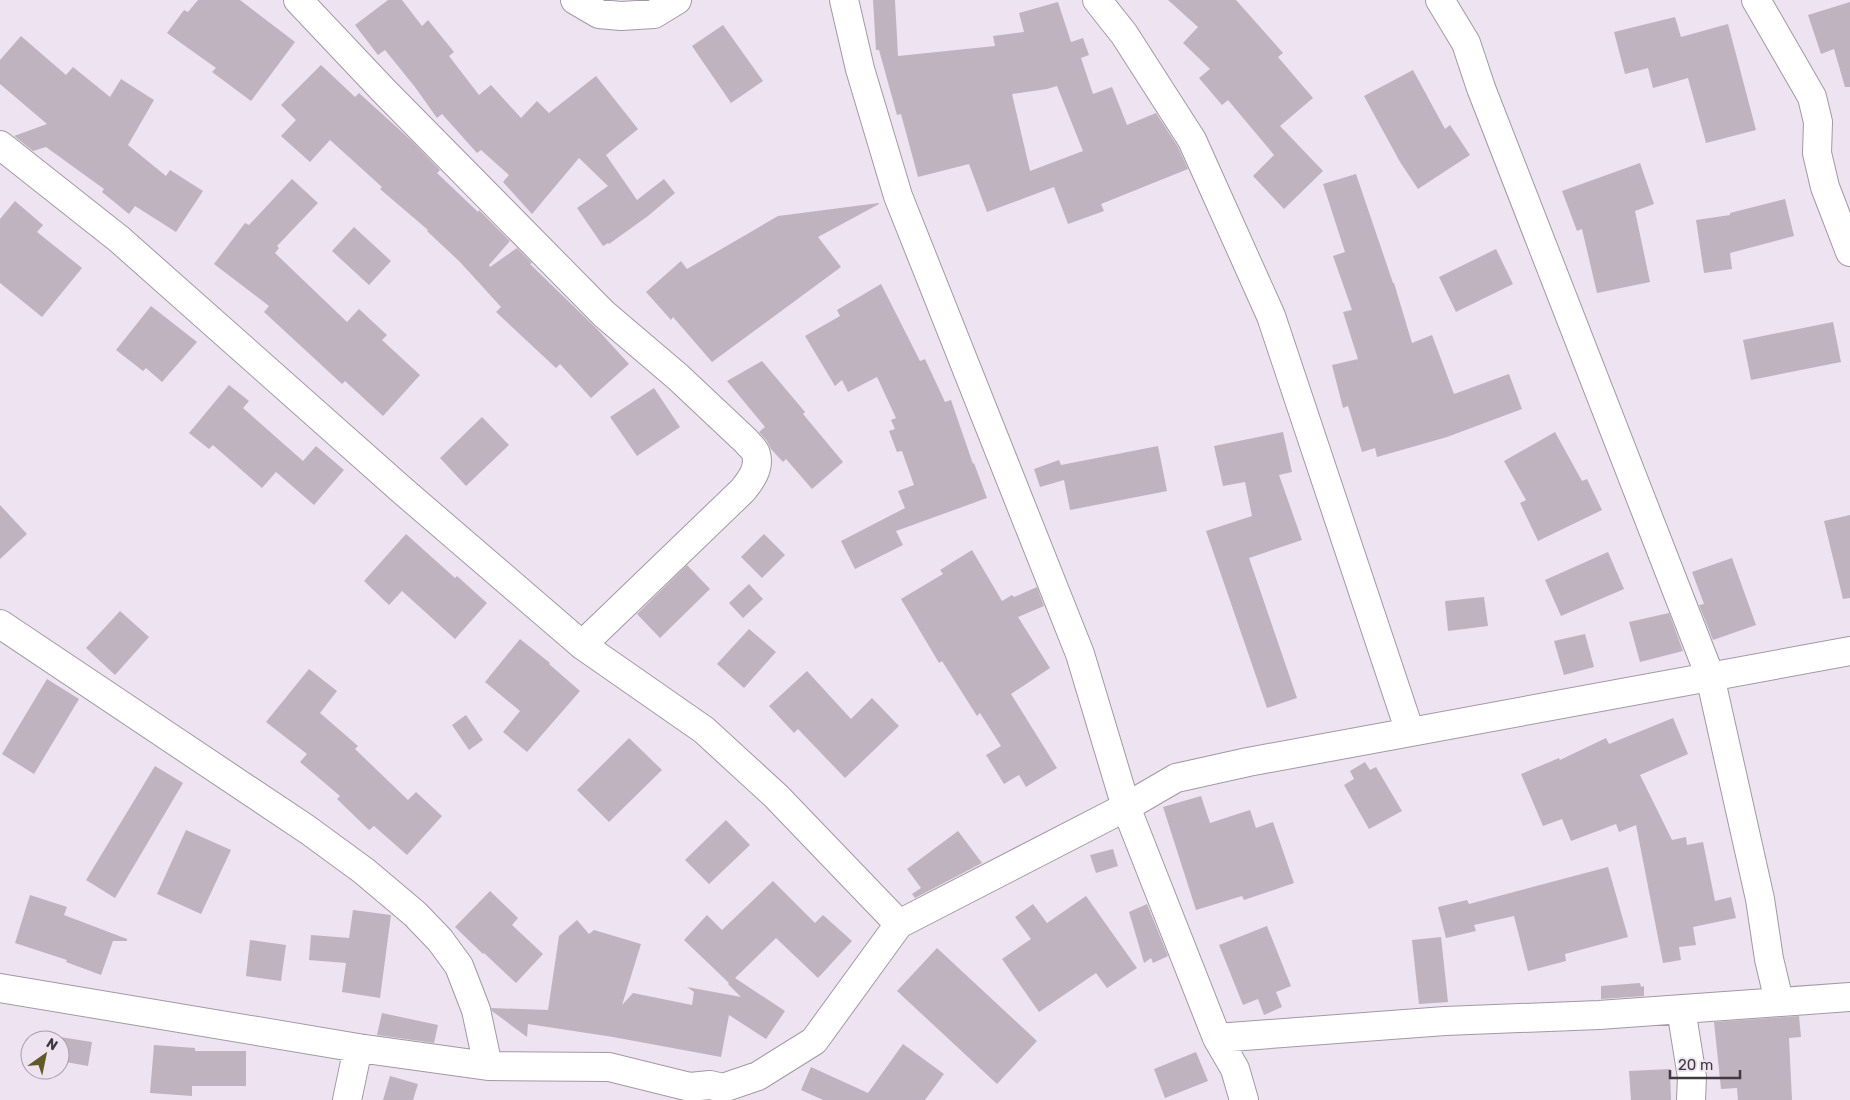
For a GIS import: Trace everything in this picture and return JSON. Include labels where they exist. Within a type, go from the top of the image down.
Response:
[{"type":"street","points":[[298,0],[384,91],[604,314],[678,377],[746,441],[756,453],[753,476],[743,490],[582,645]]},
{"type":"street","points":[[575,0],[599,14],[621,16],[654,14],[677,0]]},
{"type":"street","points":[[844,0],[860,69],[898,196],[1080,654],[1126,807],[1217,1038],[1235,1070],[1244,1100]]},
{"type":"street","points":[[1097,0],[1124,34],[1192,140],[1271,316],[1410,732]]},
{"type":"street","points":[[1440,0],[1466,43],[1481,88],[1710,676],[1760,899],[1769,959],[1779,1001]]},
{"type":"street","points":[[1756,0],[1812,97],[1818,122],[1817,153],[1826,187],[1850,252]]},
{"type":"street","points":[[0,144],[120,239],[403,490],[582,645],[704,730],[776,796],[899,924]]},
{"type":"street","points":[[0,624],[308,830],[364,871],[415,914],[440,940],[459,966],[476,1010],[488,1066]]},
{"type":"street","points":[[0,988],[358,1048],[488,1066],[609,1067],[690,1087],[710,1085],[724,1088],[758,1076],[814,1041],[899,924],[1126,807],[1176,778],[1248,762],[1850,650]]},
{"type":"street","points":[[1217,1038],[1445,1021],[1599,1015],[1850,997]]},
{"type":"street","points":[[1681,1009],[1692,1077],[1691,1100]]},
{"type":"street","points":[[347,1100],[358,1048]]},
{"type":"building","points":[[198,0],[240,0],[295,42],[251,101],[212,72],[216,68],[167,33],[184,10],[188,12]]},
{"type":"building","points":[[388,0],[402,0],[422,26],[428,20],[454,52],[449,56],[479,95],[491,85],[521,118],[537,101],[549,113],[596,76],[638,129],[606,155],[637,200],[664,179],[675,193],[648,216],[609,244],[603,246],[577,208],[608,186],[579,158],[532,214],[503,182],[509,175],[481,150],[477,153],[442,114],[437,118],[385,50],[378,55],[355,25]]},
{"type":"building","points":[[873,0],[895,0],[898,56],[995,46],[993,36],[1024,32],[1019,13],[1058,2],[1071,42],[1083,38],[1089,55],[1081,58],[1093,94],[1112,87],[1127,125],[1156,113],[1178,147],[1188,169],[1101,204],[1104,211],[1068,224],[1054,187],[987,212],[969,164],[918,177],[901,114],[897,115],[879,50],[876,50]],"holes":[[[1057,86],[1083,151],[1030,171],[1012,94]]]},
{"type":"building","points":[[1168,0],[1236,0],[1283,53],[1278,57],[1313,98],[1280,126],[1323,171],[1284,209],[1253,176],[1274,155],[1228,100],[1222,105],[1199,78],[1210,69],[1183,43],[1198,27]]},
{"type":"building","points":[[1850,2],[1850,87],[1845,87],[1834,49],[1821,54],[1808,15]]},
{"type":"building","points":[[1675,17],[1681,37],[1728,24],[1756,130],[1706,143],[1688,78],[1653,88],[1648,68],[1625,74],[1614,32]]},
{"type":"building","points":[[723,25],[763,81],[731,103],[692,46]]},
{"type":"building","points":[[21,36],[66,75],[73,67],[110,97],[121,79],[154,100],[128,145],[166,176],[170,170],[203,191],[176,232],[135,206],[129,214],[102,192],[104,189],[46,147],[33,151],[14,136],[47,124],[0,84],[0,60]]},
{"type":"building","points":[[321,65],[355,97],[359,93],[413,142],[440,170],[437,173],[478,212],[479,210],[510,241],[489,265],[490,267],[517,248],[532,263],[530,264],[597,329],[629,364],[591,398],[560,364],[556,368],[496,312],[501,307],[460,262],[428,230],[380,189],[382,187],[330,140],[310,162],[281,136],[296,120],[281,105]]},
{"type":"building","points":[[1413,70],[1445,129],[1450,125],[1470,155],[1418,189],[1400,162],[1364,96]]},
{"type":"building","points":[[1640,163],[1654,204],[1635,211],[1650,282],[1597,293],[1582,229],[1577,231],[1562,191]]},
{"type":"building","points":[[1356,174],[1394,283],[1412,343],[1432,335],[1454,394],[1509,374],[1522,409],[1447,437],[1377,457],[1375,448],[1362,452],[1348,406],[1343,408],[1332,365],[1358,359],[1343,312],[1352,310],[1333,256],[1345,252],[1323,184]]},
{"type":"building","points":[[292,179],[318,203],[277,246],[279,248],[275,253],[347,322],[359,309],[387,335],[382,340],[420,375],[383,416],[345,381],[342,384],[264,312],[269,306],[214,264],[245,223],[249,225]]},
{"type":"building","points":[[1785,199],[1794,236],[1730,253],[1732,269],[1704,273],[1696,220],[1730,215],[1730,213]]},
{"type":"building","points":[[15,201],[43,225],[37,232],[82,268],[42,317],[0,283],[0,219]]},
{"type":"building","points":[[879,203],[818,237],[841,267],[712,362],[673,317],[671,320],[646,292],[681,261],[687,269],[778,216]]},
{"type":"building","points":[[354,227],[391,261],[369,285],[332,251]]},
{"type":"building","points":[[1496,249],[1513,284],[1456,312],[1439,277]]},
{"type":"building","points":[[881,284],[920,361],[925,359],[945,402],[951,400],[987,498],[896,531],[903,545],[855,569],[841,541],[905,508],[898,491],[914,485],[902,451],[897,452],[889,431],[895,429],[891,420],[896,418],[877,377],[848,392],[842,380],[835,386],[805,336],[840,316],[837,310]]},
{"type":"building","points":[[151,306],[197,342],[162,382],[146,368],[143,371],[116,350]]},
{"type":"building","points":[[1833,322],[1841,362],[1751,380],[1743,340]]},
{"type":"building","points":[[762,361],[805,412],[803,414],[843,462],[812,489],[786,459],[783,462],[771,449],[759,432],[765,427],[727,381]]},
{"type":"building","points":[[229,385],[249,401],[243,408],[303,461],[316,446],[344,470],[314,505],[276,472],[262,488],[213,445],[209,449],[189,433]]},
{"type":"building","points":[[654,388],[680,427],[637,456],[610,417]]},
{"type":"building","points":[[482,417],[509,445],[466,486],[440,458]]},
{"type":"building","points":[[1283,432],[1292,472],[1279,475],[1302,540],[1249,558],[1297,698],[1267,708],[1206,531],[1252,516],[1245,482],[1223,486],[1214,446]]},
{"type":"building","points":[[1555,432],[1582,481],[1587,479],[1602,510],[1538,541],[1520,503],[1526,500],[1504,461]]},
{"type":"building","points":[[1158,446],[1167,491],[1070,510],[1064,480],[1040,487],[1034,469],[1059,460],[1061,465]]},
{"type":"building","points":[[0,505],[27,534],[0,559]]},
{"type":"building","points":[[1850,515],[1850,598],[1843,599],[1824,521]]},
{"type":"building","points":[[406,534],[455,578],[457,576],[487,603],[455,639],[402,591],[389,605],[364,581]]},
{"type":"building","points":[[764,534],[785,555],[762,578],[741,557]]},
{"type":"building","points":[[972,550],[1002,601],[1012,595],[1014,597],[1037,587],[1044,606],[1018,617],[1050,668],[1011,694],[1057,768],[1026,787],[1019,775],[1004,784],[986,755],[1001,746],[980,713],[977,716],[942,661],[939,663],[901,599],[943,574],[940,570]]},
{"type":"building","points":[[1608,552],[1624,589],[1561,616],[1545,580]]},
{"type":"building","points":[[1732,558],[1756,625],[1713,640],[1699,605],[1704,604],[1692,572]]},
{"type":"building","points":[[687,565],[710,589],[660,638],[637,614]]},
{"type":"building","points":[[749,584],[763,599],[743,618],[729,603]]},
{"type":"building","points":[[1484,597],[1488,626],[1448,631],[1445,601]]},
{"type":"building","points":[[120,611],[149,637],[115,675],[86,648]]},
{"type":"building","points":[[1669,613],[1683,651],[1640,662],[1629,622]]},
{"type":"building","points":[[749,629],[776,652],[744,688],[717,664]]},
{"type":"building","points":[[1585,634],[1594,667],[1564,675],[1554,641]]},
{"type":"building","points":[[520,639],[550,663],[580,691],[527,752],[503,732],[520,711],[485,682]]},
{"type":"building","points":[[309,669],[337,691],[320,713],[358,746],[355,749],[408,800],[416,792],[442,816],[407,855],[374,826],[369,830],[337,799],[340,796],[300,762],[307,754],[266,722]]},
{"type":"building","points":[[807,671],[851,719],[872,698],[899,726],[845,778],[798,729],[794,733],[769,706]]},
{"type":"building","points":[[47,679],[79,699],[34,774],[2,754]]},
{"type":"building","points":[[466,715],[483,740],[469,750],[452,725]]},
{"type":"building","points":[[1673,718],[1688,754],[1640,775],[1672,840],[1686,837],[1687,845],[1703,842],[1715,901],[1731,897],[1736,918],[1693,927],[1696,945],[1679,947],[1681,960],[1663,963],[1636,825],[1619,832],[1616,824],[1571,841],[1562,819],[1543,826],[1521,774],[1559,758],[1560,760],[1606,738],[1609,744]]},
{"type":"building","points":[[629,738],[662,770],[609,822],[577,790]]},
{"type":"building","points":[[1365,762],[1370,770],[1376,767],[1402,811],[1369,829],[1344,785],[1354,779],[1350,771]]},
{"type":"building","points":[[155,766],[183,783],[115,898],[86,880]]},
{"type":"building","points":[[1201,796],[1210,823],[1250,810],[1256,828],[1273,822],[1294,883],[1244,900],[1242,896],[1196,910],[1163,807]]},
{"type":"building","points":[[726,820],[750,845],[709,884],[685,860]]},
{"type":"building","points":[[186,830],[231,850],[201,914],[157,894]]},
{"type":"building","points":[[958,831],[982,863],[915,898],[912,894],[921,888],[907,869]]},
{"type":"building","points":[[1113,849],[1118,866],[1096,873],[1090,855]]},
{"type":"building","points":[[1608,867],[1628,937],[1565,954],[1566,961],[1528,971],[1514,916],[1474,925],[1476,931],[1446,938],[1438,907],[1467,900],[1469,904]]},
{"type":"building","points":[[773,881],[815,923],[823,915],[852,941],[818,978],[776,938],[735,978],[785,1011],[766,1039],[729,1015],[721,1057],[613,1037],[528,1024],[527,1037],[492,1011],[491,1008],[548,1010],[559,936],[577,920],[589,934],[594,930],[641,944],[622,1005],[633,993],[692,1005],[694,992],[687,987],[741,997],[684,940],[707,915],[722,930]]},
{"type":"building","points":[[490,891],[518,918],[512,925],[543,954],[516,983],[455,927]]},
{"type":"building","points":[[30,895],[67,907],[64,915],[127,939],[127,941],[113,941],[101,975],[66,962],[67,960],[15,943]]},
{"type":"building","points":[[1086,896],[1137,968],[1107,988],[1096,973],[1039,1012],[1002,959],[1031,939],[1015,917],[1033,904],[1047,923]]},
{"type":"building","points":[[1147,904],[1168,956],[1153,963],[1151,958],[1144,963],[1129,912]]},
{"type":"building","points":[[353,910],[391,915],[380,998],[342,992],[346,963],[309,960],[311,935],[349,938]]},
{"type":"building","points":[[1267,926],[1291,986],[1276,992],[1282,1007],[1264,1015],[1258,999],[1243,1005],[1219,945]]},
{"type":"building","points":[[1441,937],[1448,1002],[1419,1004],[1412,940]]},
{"type":"building","points":[[250,940],[286,945],[281,981],[246,976]]},
{"type":"building","points":[[937,948],[1037,1041],[997,1084],[897,991]]},
{"type":"building","points":[[1640,983],[1641,987],[1644,986],[1644,996],[1601,999],[1601,986]]},
{"type":"building","points":[[382,1013],[438,1025],[434,1043],[377,1035]]},
{"type":"building","points":[[1799,1016],[1801,1037],[1789,1038],[1792,1100],[1738,1100],[1737,1088],[1721,1089],[1714,1022]]},
{"type":"building","points":[[70,1039],[92,1042],[88,1066],[70,1063]]},
{"type":"building","points":[[903,1044],[944,1074],[925,1100],[823,1100],[801,1090],[811,1067],[868,1093]]},
{"type":"building","points":[[154,1045],[195,1048],[195,1051],[246,1051],[246,1086],[192,1086],[192,1096],[150,1093]]},
{"type":"building","points":[[1196,1052],[1208,1081],[1165,1098],[1154,1069]]},
{"type":"building","points":[[1670,1069],[1671,1100],[1631,1100],[1629,1071]]},
{"type":"building","points":[[390,1076],[418,1084],[413,1100],[383,1100]]}]
